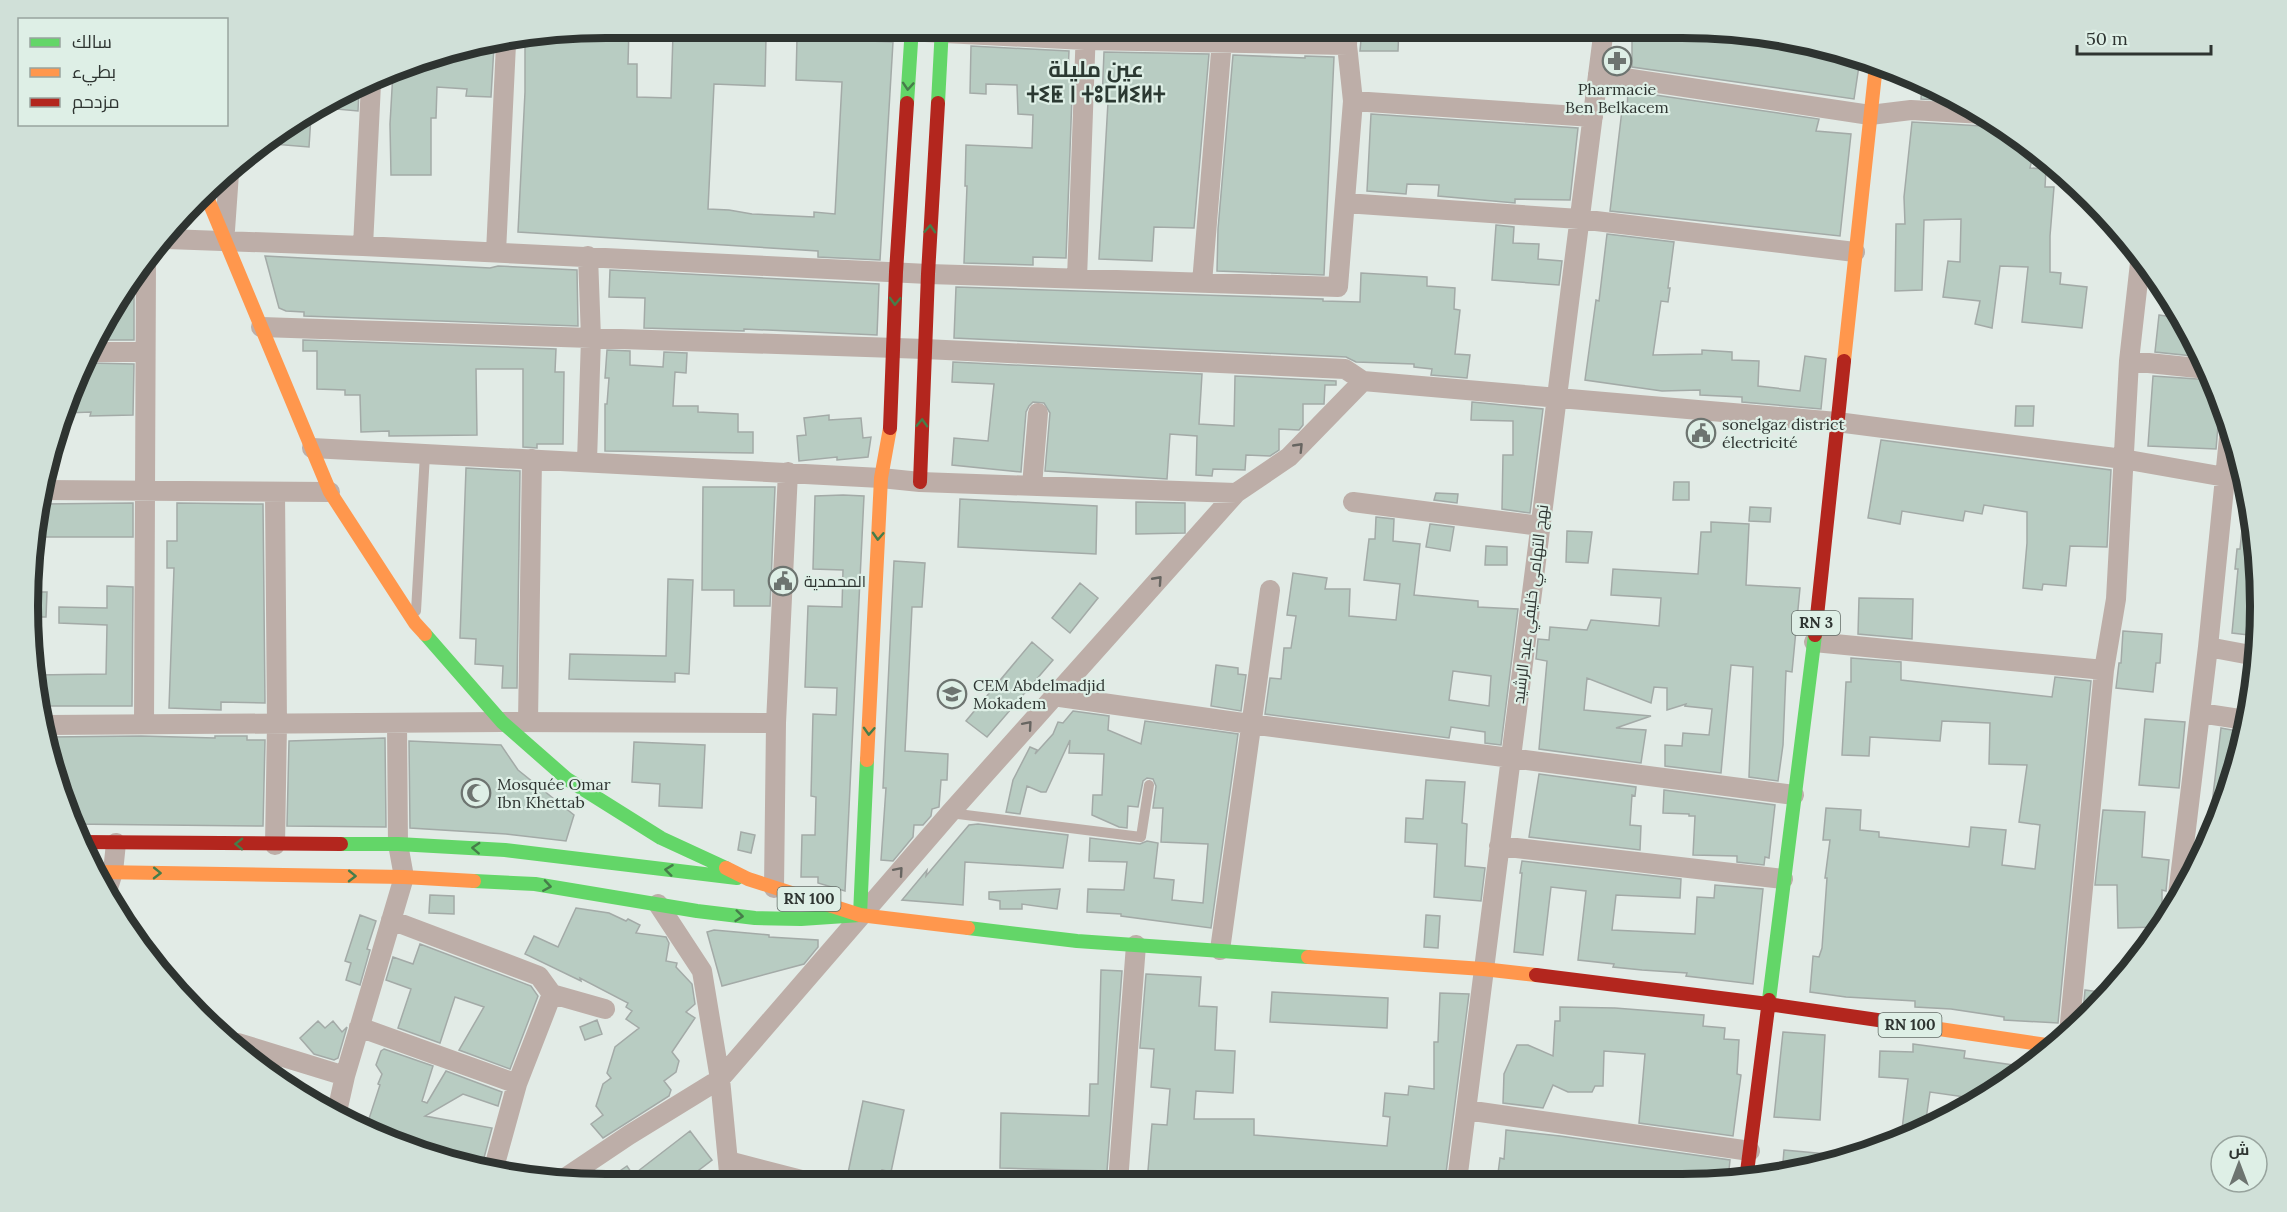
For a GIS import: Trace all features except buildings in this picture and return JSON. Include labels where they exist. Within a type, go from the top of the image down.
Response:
[{"type":"main road","points":[[107,877],[404,877],[535,884],[755,918],[801,919],[860,915],[881,478],[890,425],[896,272],[911,38]]},
{"type":"main road","points":[[920,482],[928,274],[942,38]]},
{"type":"main road","name":"RN 3","points":[[1747,1171],[1814,642],[1875,72]]},
{"type":"main road","name":"RN 100","points":[[208,200],[330,492],[415,623],[502,722],[567,779],[661,838],[748,879],[860,915],[1077,941],[1483,969],[1768,1004],[2043,1043]]},
{"type":"main road","points":[[89,842],[398,844],[505,850],[748,879]]},
{"type":"street","points":[[1077,279],[1085,38]]},
{"type":"street","points":[[1202,283],[1223,38]]},
{"type":"street","points":[[172,239],[588,256],[928,274],[1338,287],[1353,101],[1347,38]]},
{"type":"street","name":"نهج التهامي خليفي عبد الرشيد","points":[[1458,1174],[1603,38]]},
{"type":"street","points":[[496,252],[506,46]]},
{"type":"street","points":[[1598,74],[1870,114],[1911,110],[1963,113]]},
{"type":"street","points":[[363,246],[371,89]]},
{"type":"street","points":[[1353,101],[1593,117]]},
{"type":"street","points":[[224,240],[228,181]]},
{"type":"street","points":[[1345,203],[1580,219],[1855,252]]},
{"type":"street","points":[[587,461],[591,339],[588,256]]},
{"type":"street","points":[[2070,1020],[2104,670],[2116,599],[2128,361],[2139,270]]},
{"type":"street","points":[[144,725],[147,491],[144,352],[146,273]]},
{"type":"street","points":[[261,327],[925,349],[1345,369],[1363,381],[1837,422],[2123,459],[2234,478],[2208,647],[2180,877]]},
{"type":"street","points":[[98,352],[144,352]]},
{"type":"street","points":[[2128,361],[2197,368]]},
{"type":"street","points":[[572,1173],[720,1079],[860,915],[1236,493],[1289,457],[1363,381]]},
{"type":"street","points":[[1032,486],[1038,413]]},
{"type":"street","points":[[312,448],[788,472],[920,482],[1236,493]]},
{"type":"street","points":[[528,722],[532,459]]},
{"type":"street","points":[[774,888],[776,723],[788,472]]},
{"type":"street","points":[[49,490],[330,492]]},
{"type":"street","points":[[275,492],[277,724],[275,844]]},
{"type":"street","points":[[1353,502],[1540,526]]},
{"type":"street","points":[[1221,950],[1250,724],[1270,591]]},
{"type":"street","points":[[1814,642],[2104,670]]},
{"type":"street","points":[[2208,647],[2247,654]]},
{"type":"street","points":[[1053,696],[1794,795]]},
{"type":"street","points":[[2200,713],[2239,719]]},
{"type":"street","points":[[338,1107],[345,1076],[404,877],[398,844],[398,723]]},
{"type":"street","points":[[50,724],[776,723]]},
{"type":"street","points":[[107,877],[116,843]]},
{"type":"street","points":[[1499,846],[1784,879]]},
{"type":"street","points":[[658,904],[702,970],[720,1079],[729,1174]]},
{"type":"street","points":[[391,920],[539,976],[552,994],[604,1009]]},
{"type":"street","points":[[1119,1174],[1136,945]]},
{"type":"street","points":[[495,1164],[517,1084],[552,994]]},
{"type":"street","points":[[359,1028],[517,1084]]},
{"type":"street","points":[[246,1045],[345,1076]]},
{"type":"street","points":[[1466,1110],[1750,1150]]},
{"type":"street","points":[[728,1161],[778,1174]]},
{"type":"lane","points":[[415,623],[425,454]]},
{"type":"lane","points":[[950,813],[1141,837],[1149,785]]},
{"type":"traffic: fast","points":[[907,103],[911,38]]},
{"type":"traffic: fast","points":[[938,103],[941,38]]},
{"type":"traffic: fast","points":[[425,634],[502,722],[567,779],[661,838],[726,868]]},
{"type":"traffic: fast","points":[[1769,1000],[1815,635]]},
{"type":"traffic: fast","points":[[474,881],[535,884],[697,911],[755,918],[801,919],[860,915],[867,760]]},
{"type":"traffic: fast","points":[[341,844],[398,844],[505,850],[737,878]]},
{"type":"traffic: fast","points":[[968,928],[1077,941],[1308,957]]},
{"type":"traffic: slow","points":[[1844,361],[1875,72]]},
{"type":"traffic: slow","points":[[208,200],[330,492],[415,623],[425,634]]},
{"type":"traffic: slow","points":[[867,760],[881,478],[890,428]]},
{"type":"traffic: slow","points":[[726,868],[748,879],[860,915],[968,928]]},
{"type":"traffic: slow","points":[[104,872],[404,877],[474,881]]},
{"type":"traffic: slow","points":[[1308,957],[1483,969],[1536,975]]},
{"type":"traffic: slow","points":[[1926,1027],[2042,1044]]},
{"type":"traffic: jam","points":[[890,428],[896,272],[907,103]]},
{"type":"traffic: jam","points":[[920,482],[928,274],[938,103]]},
{"type":"traffic: jam","points":[[1815,635],[1844,361]]},
{"type":"traffic: jam","points":[[89,842],[341,844]]},
{"type":"traffic: jam","points":[[1536,975],[1768,1004],[1926,1027]]},
{"type":"traffic: jam","points":[[1747,1171],[1769,1000]]},
{"type":"place","name":"Pharmacie Ben Belkacem","points":[[1617,61]]},
{"type":"place","name":"sonelgaz district électricité","points":[[1701,433]]},
{"type":"place","name":"المحمدية","points":[[783,581]]},
{"type":"place","name":"CEM Abdelmadjid Mokadem","points":[[952,694]]},
{"type":"place","name":"Mosquée Omar Ibn Khettab","points":[[476,793]]},
{"type":"district","name":"عين مليلة ⵜⵉⵟ ⵏ ⵜⵓⵎⵍⵉⵍⵜ","points":[[1096,82]]}]
